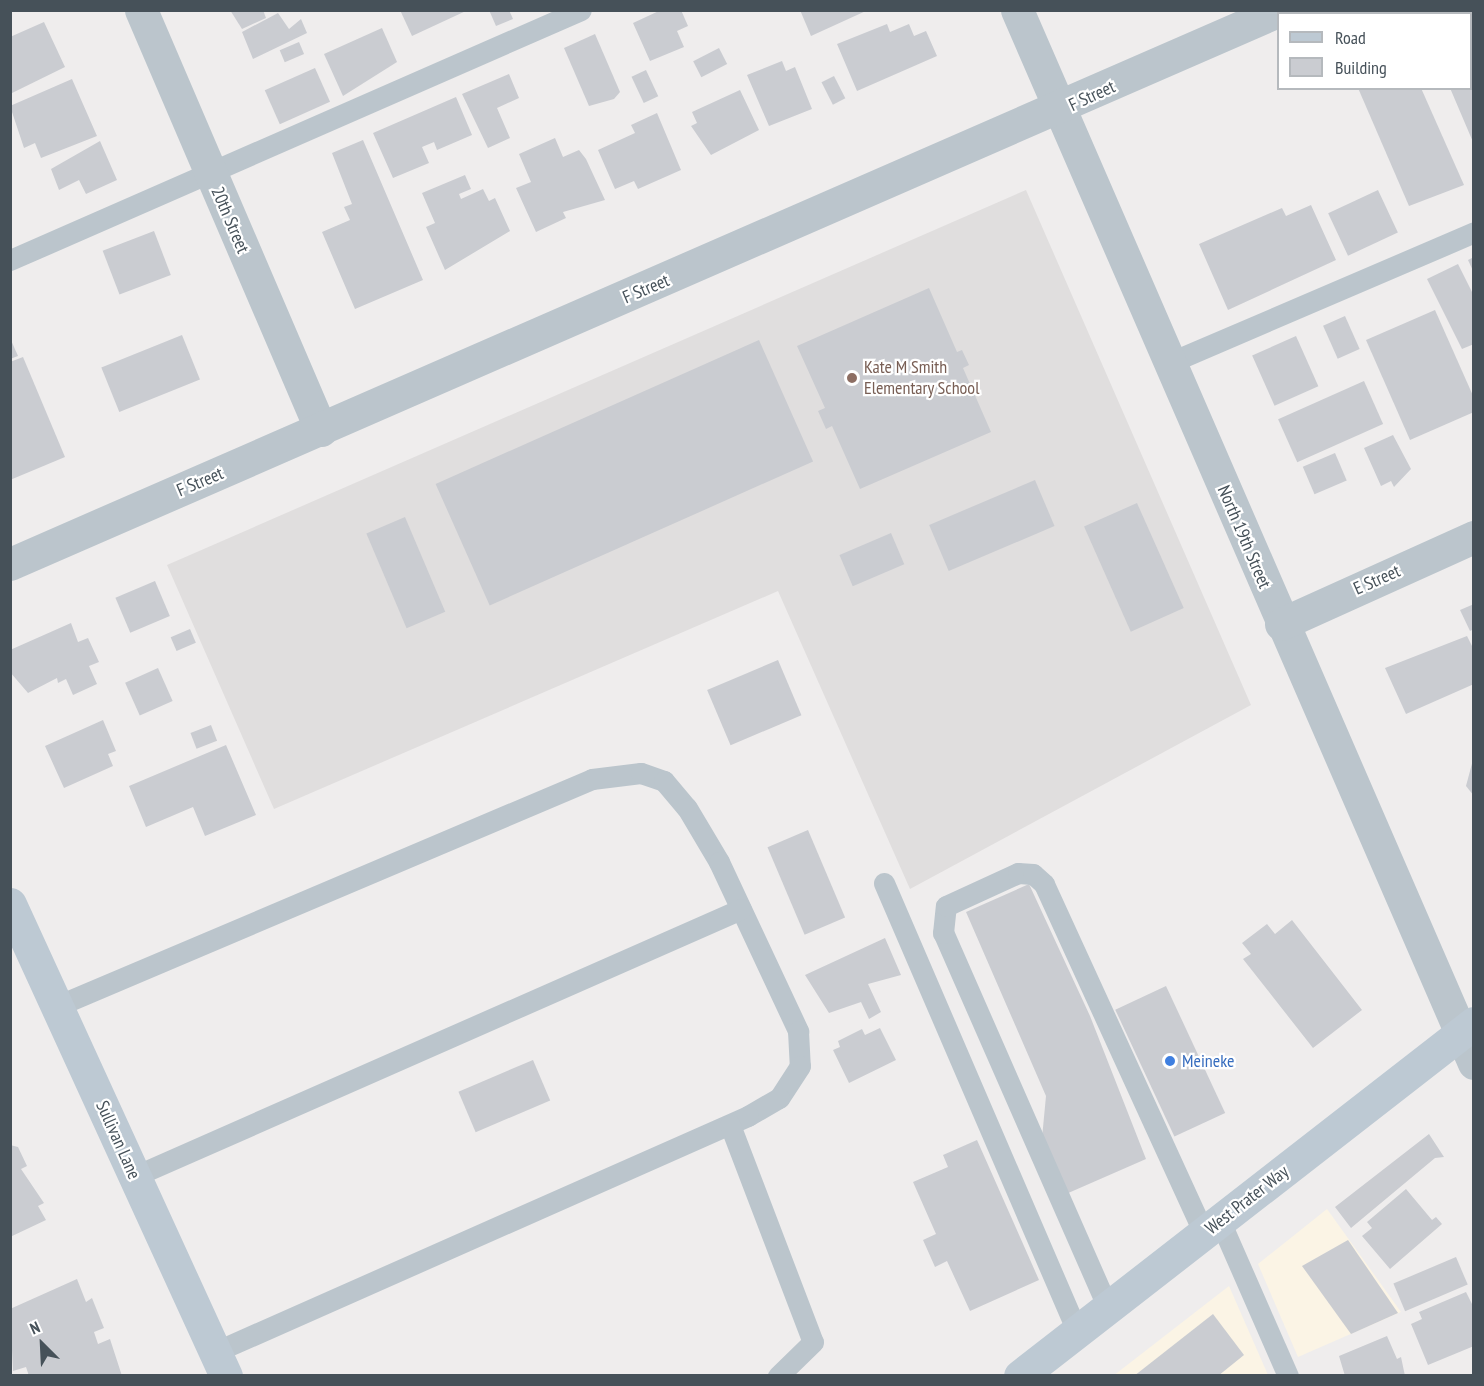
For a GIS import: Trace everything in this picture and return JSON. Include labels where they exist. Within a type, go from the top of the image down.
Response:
[{"type":"main road","name":"Sullivan Lane","points":[[10,904],[221,1364]]},
{"type":"main road","name":"West Prater Way","points":[[1020,1376],[1467,1028]]},
{"type":"street","name":"20th Street","points":[[141,10],[321,430]]},
{"type":"street","name":"North 19th Street","points":[[1017,10],[1281,624],[1467,1028],[1473,1063]]},
{"type":"street","name":"F Street","points":[[10,564],[1060,111],[1280,10]]},
{"type":"street","name":"E Street","points":[[1281,624],[1473,537]]},
{"type":"lane","points":[[10,260],[581,10]]},
{"type":"lane","points":[[1169,363],[1473,232]]},
{"type":"lane","points":[[57,1006],[592,779],[641,773],[664,780],[713,853],[798,1030],[800,1066],[779,1098],[730,1125],[221,1364]]},
{"type":"lane","points":[[1108,1308],[943,933],[946,906],[1018,873],[1033,874],[1044,884],[1212,1227],[1288,1376]]},
{"type":"lane","points":[[884,883],[1077,1332]]},
{"type":"lane","points":[[135,1176],[741,909]]},
{"type":"lane","points":[[730,1125],[813,1342],[778,1376]]},
{"type":"shaded area","name":"Kate M Smith Elementary School","points":[[1026,190],[1251,705],[910,889],[778,591],[274,809],[167,565]]},
{"type":"shaded area","points":[[1327,1209],[1401,1312],[1298,1357],[1258,1264]]},
{"type":"shaded area","points":[[1229,1286],[1268,1375],[1113,1376]]},
{"type":"building","points":[[230,10],[263,10],[266,18],[242,29]]},
{"type":"building","points":[[400,10],[468,10],[412,36]]},
{"type":"building","points":[[489,10],[509,10],[513,19],[496,26]]},
{"type":"building","points":[[661,10],[681,10],[688,26],[677,31],[684,47],[650,61],[633,23]]},
{"type":"building","points":[[800,10],[868,10],[811,36]]},
{"type":"building","points":[[278,13],[289,29],[301,19],[307,33],[253,59],[242,32]]},
{"type":"building","points":[[44,22],[65,67],[10,94],[10,37]]},
{"type":"building","points":[[887,24],[890,32],[909,24],[914,36],[926,31],[937,56],[857,91],[837,44]]},
{"type":"building","points":[[1474,26],[1474,142],[1451,90],[1472,90]]},
{"type":"building","points":[[382,28],[397,62],[343,96],[324,54]]},
{"type":"building","points":[[595,34],[620,92],[614,99],[589,106],[564,48]]},
{"type":"building","points":[[299,42],[304,54],[285,62],[280,50]]},
{"type":"building","points":[[719,48],[727,64],[701,77],[693,61]]},
{"type":"building","points":[[782,61],[786,71],[795,67],[812,109],[769,126],[747,75]]},
{"type":"building","points":[[315,68],[330,102],[280,124],[265,90]]},
{"type":"building","points":[[646,70],[658,96],[644,103],[631,77]]},
{"type":"building","points":[[509,74],[519,98],[497,108],[510,138],[488,148],[462,94]]},
{"type":"building","points":[[834,76],[845,98],[833,105],[822,82]]},
{"type":"building","points":[[72,79],[97,136],[41,158],[35,143],[24,148],[10,106]]},
{"type":"building","points":[[740,90],[759,130],[711,155],[691,126],[697,123],[692,112]]},
{"type":"building","points":[[1359,90],[1422,90],[1464,185],[1409,206]]},
{"type":"building","points":[[456,97],[472,135],[437,150],[434,142],[422,147],[429,163],[393,178],[373,133]]},
{"type":"building","points":[[657,113],[681,170],[638,189],[634,181],[615,189],[598,150],[635,133],[631,125]]},
{"type":"building","points":[[555,138],[563,157],[579,150],[586,159],[605,200],[563,212],[566,218],[536,232],[516,188],[531,182],[519,154]]},
{"type":"building","points":[[363,140],[423,280],[355,309],[322,232],[350,220],[344,207],[352,204],[332,153]]},
{"type":"building","points":[[100,141],[117,180],[86,194],[79,180],[59,190],[51,169]]},
{"type":"building","points":[[465,175],[471,189],[459,194],[461,199],[483,189],[489,201],[495,198],[510,231],[445,270],[426,227],[435,223],[422,193]]},
{"type":"building","points":[[1378,190],[1398,233],[1348,256],[1328,213]]},
{"type":"building","points":[[1311,205],[1336,260],[1228,310],[1199,244],[1282,208],[1286,216]]},
{"type":"building","points":[[154,231],[171,275],[119,295],[103,251]]},
{"type":"building","points":[[1474,257],[1474,273],[1468,260]]},
{"type":"building","points":[[1458,264],[1474,296],[1474,344],[1462,349],[1427,279]]},
{"type":"building","points":[[929,288],[957,352],[962,350],[969,365],[963,368],[991,432],[860,489],[832,426],[826,429],[818,411],[825,408],[797,346]]},
{"type":"building","points":[[1435,310],[1474,398],[1474,412],[1410,440],[1366,340]]},
{"type":"building","points":[[1345,316],[1360,349],[1338,359],[1323,326]]},
{"type":"building","points":[[182,335],[200,380],[119,412],[101,368]]},
{"type":"building","points":[[1296,336],[1318,386],[1275,406],[1252,356]]},
{"type":"building","points":[[10,338],[18,356],[10,359]]},
{"type":"building","points":[[759,340],[813,462],[490,605],[436,484]]},
{"type":"building","points":[[23,357],[65,457],[10,480],[10,362]]},
{"type":"building","points":[[1364,381],[1383,424],[1297,462],[1278,419]]},
{"type":"building","points":[[1393,435],[1411,469],[1394,487],[1391,481],[1381,486],[1364,448]]},
{"type":"building","points":[[1335,453],[1347,481],[1315,494],[1303,467]]},
{"type":"building","points":[[1035,480],[1055,526],[949,571],[929,525]]},
{"type":"building","points":[[1137,503],[1184,608],[1131,632],[1084,527]]},
{"type":"building","points":[[405,517],[445,612],[407,628],[366,533]]},
{"type":"building","points":[[891,533],[904,564],[853,586],[839,555]]},
{"type":"building","points":[[155,581],[170,616],[130,633],[115,598]]},
{"type":"building","points":[[1474,604],[1474,629],[1470,631],[1460,610]]},
{"type":"building","points":[[71,623],[78,642],[88,638],[99,662],[89,666],[97,684],[73,695],[66,679],[58,683],[57,678],[28,693],[10,672],[10,650]]},
{"type":"building","points":[[190,629],[196,643],[177,651],[171,637]]},
{"type":"building","points":[[1467,636],[1474,650],[1474,684],[1406,714],[1385,668]]},
{"type":"building","points":[[778,660],[801,715],[731,745],[707,690]]},
{"type":"building","points":[[158,668],[173,701],[140,716],[125,683]]},
{"type":"building","points":[[103,720],[116,751],[108,754],[113,766],[64,788],[45,746]]},
{"type":"building","points":[[211,725],[217,741],[197,749],[190,733]]},
{"type":"building","points":[[226,745],[256,815],[205,836],[193,807],[146,827],[129,786]]},
{"type":"building","points":[[1474,756],[1474,796],[1466,786]]},
{"type":"building","points":[[808,830],[845,917],[805,935],[767,847]]},
{"type":"building","points":[[1029,884],[1090,1016],[1146,1159],[1066,1194],[1042,1138],[1046,1096],[966,912]]},
{"type":"building","points":[[1292,920],[1362,1010],[1313,1048],[1243,959],[1251,954],[1242,943],[1267,924],[1275,934]]},
{"type":"building","points":[[885,938],[901,975],[868,984],[881,1012],[869,1019],[861,1002],[829,1013],[805,975]]},
{"type":"building","name":"Meineke","points":[[1166,986],[1225,1113],[1174,1137],[1115,1010]]},
{"type":"building","points":[[880,1028],[896,1060],[849,1083],[833,1050],[840,1047],[838,1041],[862,1029],[865,1035]]},
{"type":"building","points":[[533,1060],[550,1101],[476,1132],[458,1092]]},
{"type":"building","points":[[1429,1134],[1444,1157],[1435,1158],[1351,1228],[1335,1207]]},
{"type":"building","points":[[977,1140],[1039,1280],[970,1311],[947,1261],[935,1267],[923,1240],[936,1234],[913,1182],[948,1167],[943,1155]]},
{"type":"building","points":[[10,1145],[18,1147],[27,1166],[21,1169],[44,1203],[38,1206],[46,1220],[10,1237]]},
{"type":"building","points":[[1406,1189],[1432,1220],[1436,1217],[1442,1224],[1390,1269],[1362,1236],[1372,1228],[1367,1222]]},
{"type":"building","points":[[1348,1240],[1398,1313],[1351,1334],[1302,1266]]},
{"type":"building","points":[[1456,1257],[1468,1285],[1405,1311],[1393,1284]]},
{"type":"building","points":[[77,1279],[86,1302],[92,1298],[104,1328],[94,1332],[98,1344],[110,1339],[122,1376],[29,1376],[26,1367],[13,1371],[10,1309]]},
{"type":"building","points":[[1466,1292],[1474,1308],[1474,1346],[1428,1365],[1411,1324],[1422,1319],[1419,1312]]},
{"type":"building","points":[[1213,1314],[1244,1355],[1218,1376],[1134,1376]]},
{"type":"building","points":[[1387,1336],[1397,1359],[1401,1357],[1405,1376],[1345,1376],[1339,1356]]},
{"type":"place","name":"Kate M Smith Elementary School","points":[[852,378]]},
{"type":"place","name":"Meineke","points":[[1170,1061]]}]
